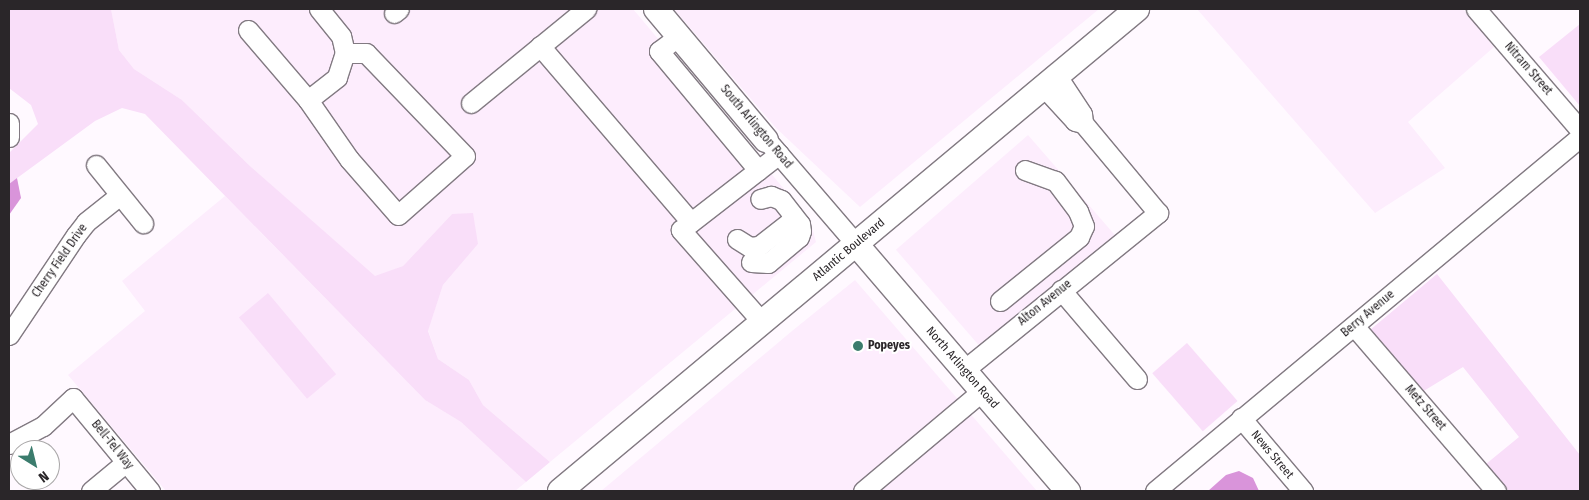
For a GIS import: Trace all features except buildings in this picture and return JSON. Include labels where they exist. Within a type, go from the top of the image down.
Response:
[{"type":"main road","name":"South Arlington Road","points":[[656,9],[772,147]]},
{"type":"main road","name":"Atlantic Boulevard","points":[[560,491],[1137,9]]},
{"type":"main road","name":"North Arlington Road","points":[[856,244],[1068,491]]},
{"type":"street","points":[[308,100],[337,77],[345,53],[340,36],[319,9]]},
{"type":"street","points":[[471,103],[586,9]]},
{"type":"street","name":"Nitram Street","points":[[1476,9],[1580,130]]},
{"type":"street","points":[[248,30],[308,100],[349,159],[398,215],[465,156],[366,53],[345,53]]},
{"type":"street","points":[[679,36],[659,51],[758,170]]},
{"type":"street","points":[[540,46],[691,222]]},
{"type":"street","name":"Alton Avenue","points":[[964,370],[1158,213],[1083,123],[1082,114],[1050,81]]},
{"type":"street","points":[[9,123],[9,137]]},
{"type":"street","name":"Berry Avenue","points":[[1155,491],[1580,137]]},
{"type":"street","points":[[762,322],[681,230],[758,170],[772,147]]},
{"type":"street","name":"South Arlington Road","points":[[772,147],[856,244]]},
{"type":"street","points":[[96,165],[144,223]]},
{"type":"street","points":[[1000,301],[1079,237],[1084,226],[1078,211],[1056,181],[1024,170]]},
{"type":"street","name":"Cherry Field Drive","points":[[9,335],[86,222],[120,195]]},
{"type":"street","points":[[751,262],[768,263],[799,237],[800,224],[785,200],[771,196],[760,199]]},
{"type":"street","points":[[737,239],[750,247],[759,246],[790,222],[785,200]]},
{"type":"street","points":[[1061,290],[1137,379]]},
{"type":"street","name":"Metz Street","points":[[1354,326],[1496,491]]},
{"type":"street","points":[[863,491],[982,391]]},
{"type":"street","name":"Bell-Tel Way","points":[[9,444],[42,426],[73,398],[150,491]]},
{"type":"street","name":"News Street","points":[[1241,418],[1303,491]]},
{"type":"street","points":[[91,491],[126,462]]},
{"type":"shaded area","points":[[9,9],[111,9],[119,50],[134,69],[182,100],[250,166],[375,276],[403,266],[452,214],[473,213],[478,244],[443,285],[428,331],[438,359],[469,380],[483,405],[550,462],[526,482],[461,422],[425,400],[145,114],[122,108],[95,121],[9,184],[9,153],[38,124],[31,105],[9,88]]},
{"type":"shaded area","points":[[111,9],[633,9],[810,220],[816,242],[550,462],[483,405],[469,380],[438,359],[428,330],[443,285],[478,244],[452,214],[403,266],[375,277],[250,166],[182,100],[134,69],[119,50]]},
{"type":"shaded area","points":[[674,9],[1099,9],[860,207],[775,127]]},
{"type":"shaded area","points":[[1197,9],[1463,9],[1494,47],[1408,122],[1445,168],[1375,213]]},
{"type":"shaded area","points":[[1580,24],[1580,106],[1539,57]]},
{"type":"shaded area","points":[[1028,135],[1115,235],[983,350],[896,250]]},
{"type":"shaded area","points":[[17,178],[21,198],[9,215],[9,184]]},
{"type":"shaded area","points":[[225,196],[425,400],[461,422],[526,482],[515,491],[166,491],[68,375],[145,311],[122,281]]},
{"type":"shaded area","points":[[1437,274],[1580,455],[1580,491],[1509,491],[1486,464],[1519,437],[1463,367],[1422,392],[1370,330]]},
{"type":"shaded area","points":[[855,280],[1037,491],[601,491],[792,331]]},
{"type":"shaded area","points":[[268,293],[336,374],[307,399],[239,317]]},
{"type":"shaded area","points":[[1187,343],[1238,401],[1203,431],[1152,373]]},
{"type":"shaded area","points":[[1239,471],[1253,478],[1259,491],[1208,491],[1226,475]]},
{"type":"place","name":"Popeyes","points":[[858,346]]}]
